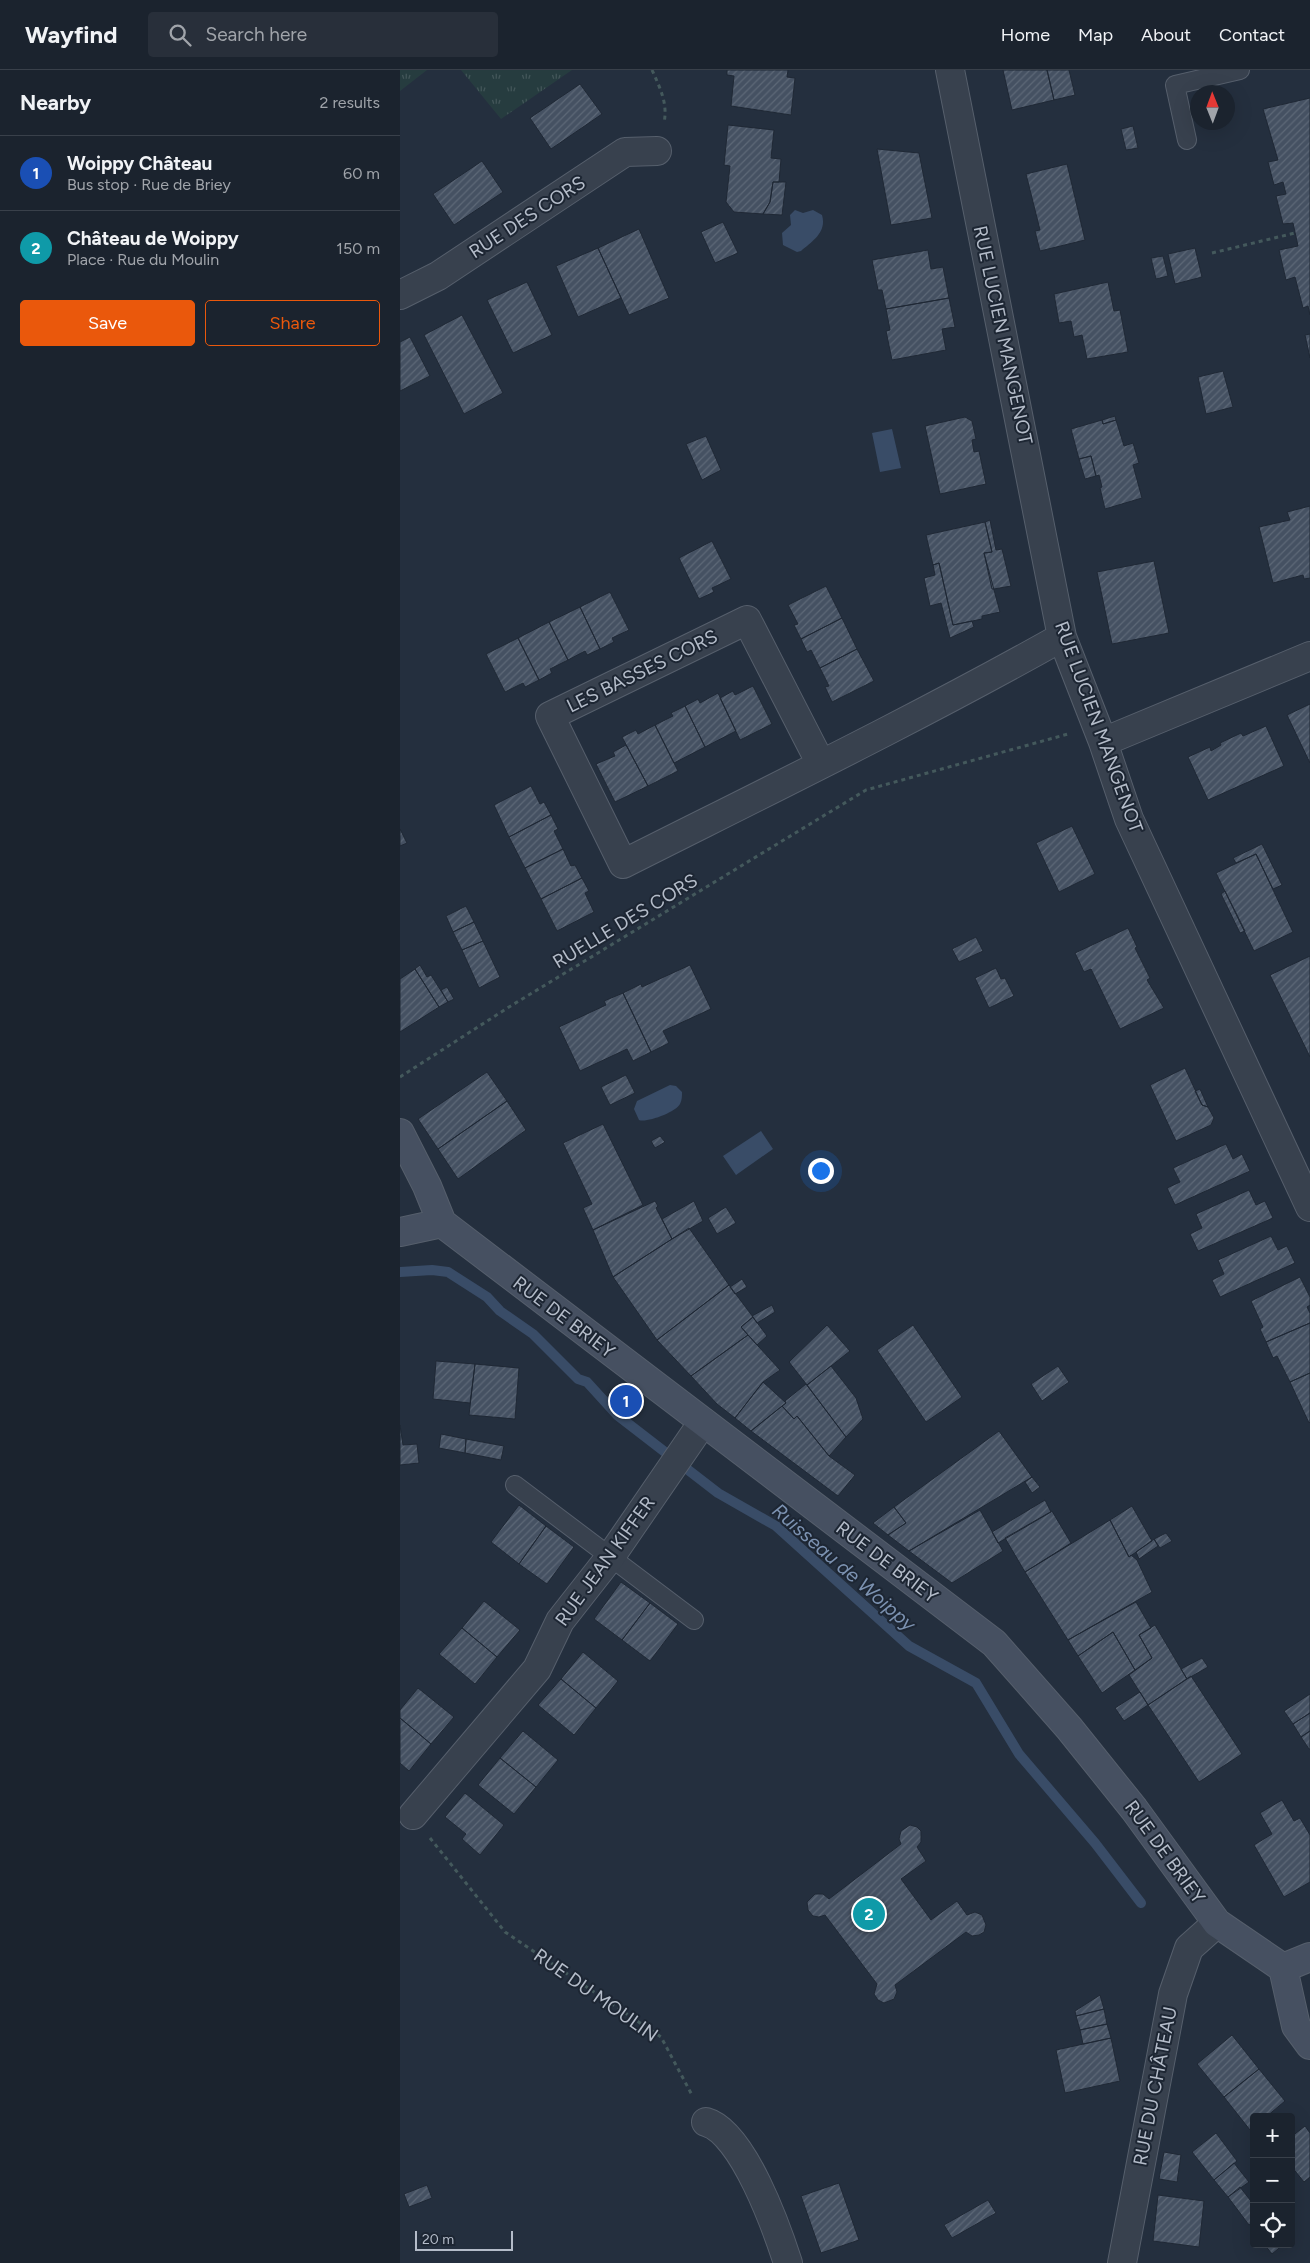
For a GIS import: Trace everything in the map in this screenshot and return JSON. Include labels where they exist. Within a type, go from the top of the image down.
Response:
[{"type":"street","name":"RUE LUCIEN MANGENOT","points":[[950,70],[1062,637],[1100,734],[1129,819],[1310,1207]]},
{"type":"street","name":"RUE DES CORS","points":[[400,295],[438,276],[625,152],[657,151]]},
{"type":"street","name":"LES BASSES CORS","points":[[821,764],[747,620],[550,716],[623,864],[821,764],[982,682],[1062,637]]},
{"type":"street","points":[[1100,734],[1310,656]]},
{"type":"street","points":[[400,1133],[427,1186],[442,1223],[400,1232]]},
{"type":"street","name":"RUE DE BRIEY","points":[[442,1223],[994,1642],[1069,1728],[1134,1809],[1217,1923],[1284,1968]]},
{"type":"street","name":"RUE JEAN KIFFER","points":[[413,1816],[537,1669],[560,1621],[611,1556],[703,1422]]},
{"type":"street","name":"RUE DU CHÂTEAU","points":[[1122,2263],[1173,1994],[1189,1948],[1217,1923]]},
{"type":"street","points":[[1310,1956],[1284,1968],[1296,2026],[1310,2044]]},
{"type":"street","points":[[706,2122],[714,2124],[729,2138],[754,2179],[772,2214],[788,2263]]},
{"type":"lane","points":[[1186,140],[1175,85],[1240,70]]},
{"type":"lane","points":[[515,1485],[694,1620]]},
{"type":"path","points":[[652,70],[665,100],[666,111],[657,151]]},
{"type":"path","points":[[1212,253],[1295,233]]},
{"type":"path","name":"RUELLE DES CORS","points":[[400,1077],[518,1002],[866,790],[1100,734]]},
{"type":"path","name":"RUE DU MOULIN","points":[[413,1816],[505,1932],[662,2038],[706,2122]]},
{"type":"green space","points":[[400,70],[427,70],[400,91]]},
{"type":"green space","points":[[461,70],[572,70],[501,119]]},
{"type":"water","points":[[795,210],[803,213],[813,210],[822,215],[823,221],[823,226],[818,236],[801,251],[797,252],[783,245],[782,233],[791,225],[790,215]]},
{"type":"water","points":[[892,429],[901,468],[880,472],[872,433]]},
{"type":"water","points":[[670,1085],[676,1086],[682,1092],[680,1104],[667,1113],[643,1121],[639,1120],[634,1109],[637,1101]]},
{"type":"water","points":[[761,1131],[773,1149],[736,1175],[723,1156]]},
{"type":"building","points":[[727,70],[788,70],[787,77],[795,78],[791,115],[731,106],[734,76],[727,75]]},
{"type":"building","points":[[1003,70],[1047,70],[1054,100],[1012,110]]},
{"type":"building","points":[[1047,70],[1069,70],[1075,95],[1054,100]]},
{"type":"building","points":[[580,84],[602,114],[551,149],[530,118]]},
{"type":"building","points":[[1310,98],[1310,315],[1308,306],[1303,308],[1295,277],[1286,280],[1279,250],[1298,246],[1293,223],[1283,224],[1276,196],[1286,194],[1283,182],[1274,185],[1268,162],[1278,160],[1263,109]]},
{"type":"building","points":[[728,125],[774,130],[771,158],[781,159],[779,182],[773,182],[770,202],[763,214],[734,212],[726,202],[730,166],[724,165]]},
{"type":"building","points":[[1133,126],[1138,148],[1126,150],[1121,129]]},
{"type":"building","points":[[877,149],[919,153],[932,218],[891,225]]},
{"type":"building","points":[[482,161],[503,192],[454,225],[433,194]]},
{"type":"building","points":[[1067,164],[1085,240],[1040,251],[1035,231],[1040,230],[1026,174]]},
{"type":"building","points":[[773,182],[786,182],[782,215],[763,214],[770,202]]},
{"type":"building","points":[[723,222],[738,253],[715,263],[701,232]]},
{"type":"building","points":[[639,229],[669,298],[629,315],[598,248]]},
{"type":"building","points":[[598,248],[621,298],[578,317],[556,266]]},
{"type":"building","points":[[1195,248],[1202,277],[1175,284],[1168,254]]},
{"type":"building","points":[[928,250],[931,269],[943,267],[949,298],[886,309],[882,290],[878,290],[872,260]]},
{"type":"building","points":[[1163,256],[1168,276],[1156,279],[1151,258]]},
{"type":"building","points":[[527,282],[552,335],[513,353],[487,300]]},
{"type":"building","points":[[1108,282],[1114,311],[1120,310],[1128,352],[1087,359],[1082,335],[1074,337],[1071,321],[1059,323],[1054,294]]},
{"type":"building","points":[[949,298],[955,327],[942,329],[946,350],[892,360],[886,331],[890,330],[886,309]]},
{"type":"building","points":[[462,315],[503,393],[464,414],[424,335]]},
{"type":"building","points":[[1310,334],[1310,358],[1305,335]]},
{"type":"building","points":[[410,337],[430,376],[400,391],[400,342]]},
{"type":"building","points":[[1223,371],[1233,407],[1206,414],[1198,377]]},
{"type":"building","points":[[1115,416],[1116,420],[1103,424],[1102,420]]},
{"type":"building","points":[[965,417],[972,421],[976,439],[972,440],[974,452],[979,451],[986,484],[940,494],[925,426]]},
{"type":"building","points":[[1102,420],[1103,424],[1116,420],[1124,446],[1133,443],[1139,463],[1133,465],[1142,498],[1105,509],[1099,475],[1096,476],[1091,456],[1079,459],[1071,429]]},
{"type":"building","points":[[706,436],[721,470],[702,480],[686,444]]},
{"type":"building","points":[[1091,456],[1096,476],[1085,479],[1079,459]]},
{"type":"building","points":[[1310,506],[1310,578],[1304,579],[1303,575],[1273,583],[1259,527],[1290,520],[1287,512]]},
{"type":"building","points":[[990,520],[996,550],[1002,549],[1011,586],[992,589],[984,553],[992,552],[985,522]]},
{"type":"building","points":[[985,522],[992,552],[984,553],[1000,612],[982,616],[982,619],[953,625],[939,563],[933,565],[926,535]]},
{"type":"building","points":[[712,541],[731,579],[712,588],[714,592],[699,599],[679,558]]},
{"type":"building","points":[[1154,561],[1169,633],[1112,644],[1097,572]]},
{"type":"building","points":[[939,563],[953,625],[972,621],[974,627],[950,638],[941,603],[930,606],[924,578],[935,575],[933,565]]},
{"type":"building","points":[[826,586],[842,618],[801,639],[794,625],[798,624],[788,605]]},
{"type":"building","points":[[610,592],[629,630],[612,638],[614,642],[600,649],[580,607]]},
{"type":"building","points":[[580,607],[600,649],[587,655],[585,651],[568,660],[549,622]]},
{"type":"building","points":[[842,618],[857,649],[820,668],[811,650],[807,652],[801,639]]},
{"type":"building","points":[[549,622],[568,660],[550,669],[552,673],[539,680],[518,638]]},
{"type":"building","points":[[518,638],[539,680],[525,687],[523,683],[505,692],[486,654]]},
{"type":"building","points":[[857,649],[874,681],[832,702],[825,687],[829,686],[820,668]]},
{"type":"building","points":[[753,686],[772,724],[740,740],[720,698],[733,691],[735,695]]},
{"type":"building","points":[[718,693],[736,731],[705,747],[685,706],[698,699],[700,703]]},
{"type":"building","points":[[1310,704],[1310,763],[1287,715]]},
{"type":"building","points":[[685,706],[705,747],[674,763],[655,725],[673,716],[671,713]]},
{"type":"building","points":[[655,725],[678,771],[648,786],[622,737],[636,730],[638,734]]},
{"type":"building","points":[[1266,726],[1284,766],[1208,800],[1188,757],[1210,747],[1211,751],[1221,745],[1220,743],[1241,733],[1243,736]]},
{"type":"building","points":[[626,745],[648,786],[615,802],[596,764],[615,756],[613,752]]},
{"type":"building","points":[[531,786],[540,804],[544,802],[551,815],[509,837],[494,805]]},
{"type":"building","points":[[551,815],[558,829],[554,831],[563,849],[525,868],[509,837]]},
{"type":"building","points":[[1072,826],[1095,874],[1059,892],[1036,843]]},
{"type":"building","points":[[400,829],[407,843],[400,846]]},
{"type":"building","points":[[1262,844],[1282,885],[1273,889],[1256,854],[1236,863],[1233,858]]},
{"type":"building","points":[[563,849],[571,866],[575,865],[582,878],[541,899],[525,868]]},
{"type":"building","points":[[1256,854],[1293,932],[1254,951],[1216,873]]},
{"type":"building","points":[[582,878],[589,891],[585,893],[594,912],[557,931],[541,899]]},
{"type":"building","points":[[1225,891],[1245,931],[1240,933],[1221,894]]},
{"type":"building","points":[[466,906],[474,922],[453,932],[446,916]]},
{"type":"building","points":[[474,922],[483,941],[462,950],[453,932]]},
{"type":"building","points":[[1128,928],[1137,947],[1135,948],[1150,978],[1147,980],[1164,1008],[1120,1029],[1091,969],[1084,972],[1075,953]]},
{"type":"building","points":[[976,937],[983,951],[959,962],[952,949]]},
{"type":"building","points":[[483,941],[500,977],[479,988],[462,950]]},
{"type":"building","points":[[1310,956],[1310,1057],[1270,975]]},
{"type":"building","points":[[420,965],[427,977],[431,975],[448,1002],[439,1007],[415,969]]},
{"type":"building","points":[[690,965],[711,1009],[663,1031],[669,1043],[651,1052],[623,993],[641,984],[642,987]]},
{"type":"building","points":[[996,968],[1001,979],[1005,978],[1014,996],[989,1008],[975,978]]},
{"type":"building","points":[[415,969],[439,1007],[400,1032],[400,979]]},
{"type":"building","points":[[447,987],[454,999],[448,1002],[441,990]]},
{"type":"building","points":[[623,993],[651,1052],[633,1061],[627,1049],[580,1071],[559,1027],[606,1005],[604,1001]]},
{"type":"building","points":[[1185,1068],[1202,1105],[1208,1107],[1214,1118],[1211,1125],[1176,1141],[1150,1085]]},
{"type":"building","points":[[487,1072],[507,1101],[438,1149],[418,1119]]},
{"type":"building","points":[[626,1075],[635,1093],[610,1105],[601,1087]]},
{"type":"building","points":[[1200,1089],[1208,1107],[1202,1105],[1195,1091]]},
{"type":"building","points":[[507,1101],[526,1130],[458,1179],[438,1149]]},
{"type":"building","points":[[603,1124],[643,1205],[593,1230],[583,1208],[592,1204],[563,1143]]},
{"type":"building","points":[[660,1136],[665,1142],[655,1148],[651,1141]]},
{"type":"building","points":[[1226,1144],[1233,1159],[1242,1154],[1250,1171],[1175,1205],[1167,1188],[1180,1182],[1173,1168]]},
{"type":"building","points":[[1249,1190],[1256,1205],[1265,1201],[1273,1218],[1198,1251],[1190,1234],[1202,1228],[1196,1214]]},
{"type":"building","points":[[655,1201],[658,1206],[656,1208],[672,1239],[613,1277],[593,1230]]},
{"type":"building","points":[[694,1201],[703,1221],[672,1239],[662,1219]]},
{"type":"building","points":[[726,1207],[736,1223],[717,1234],[708,1218]]},
{"type":"building","points":[[689,1228],[729,1285],[657,1340],[613,1277]]},
{"type":"building","points":[[1271,1236],[1278,1250],[1287,1246],[1295,1263],[1220,1297],[1212,1280],[1224,1274],[1218,1260]]},
{"type":"building","points":[[1300,1277],[1310,1297],[1310,1305],[1307,1307],[1310,1313],[1310,1323],[1266,1342],[1260,1329],[1263,1327],[1251,1301]]},
{"type":"building","points":[[742,1279],[747,1287],[735,1294],[730,1287]]},
{"type":"building","points":[[729,1285],[753,1317],[741,1327],[748,1335],[691,1376],[657,1340]]},
{"type":"building","points":[[772,1305],[775,1312],[757,1323],[752,1316]]},
{"type":"building","points":[[753,1317],[767,1336],[757,1345],[741,1327]]},
{"type":"building","points":[[1310,1323],[1310,1373],[1290,1382],[1277,1356],[1273,1358],[1266,1342]]},
{"type":"building","points":[[827,1325],[850,1351],[807,1385],[789,1362]]},
{"type":"building","points":[[913,1325],[962,1397],[926,1422],[877,1350]]},
{"type":"building","points":[[748,1335],[780,1370],[763,1382],[735,1418],[717,1404],[691,1376]]},
{"type":"building","points":[[436,1361],[475,1364],[470,1403],[433,1399]]},
{"type":"building","points":[[475,1364],[519,1368],[515,1419],[469,1415]]},
{"type":"building","points":[[831,1366],[856,1398],[863,1419],[846,1437],[807,1385]]},
{"type":"building","points":[[1058,1366],[1069,1382],[1042,1401],[1031,1384]]},
{"type":"building","points":[[1310,1373],[1310,1422],[1309,1423],[1290,1382]]},
{"type":"building","points":[[763,1382],[786,1403],[751,1431],[735,1418]]},
{"type":"building","points":[[806,1384],[846,1437],[829,1456],[797,1416],[794,1419],[782,1406],[786,1403],[785,1401]]},
{"type":"building","points":[[782,1406],[794,1419],[797,1416],[829,1456],[855,1475],[838,1496],[751,1431]]},
{"type":"building","points":[[400,1425],[403,1445],[417,1444],[419,1463],[400,1465]]},
{"type":"building","points":[[999,1431],[1032,1477],[909,1551],[888,1535],[906,1523],[894,1507]]},
{"type":"building","points":[[441,1434],[466,1439],[465,1453],[439,1448]]},
{"type":"building","points":[[466,1439],[504,1446],[501,1460],[465,1453]]},
{"type":"building","points":[[1032,1477],[1040,1487],[1032,1493],[1025,1482]]},
{"type":"building","points":[[1045,1500],[1051,1512],[998,1543],[992,1532]]},
{"type":"building","points":[[519,1505],[546,1526],[519,1564],[491,1542]]},
{"type":"building","points":[[1132,1506],[1152,1541],[1129,1557],[1110,1520]]},
{"type":"building","points":[[894,1507],[906,1523],[888,1535],[873,1523]]},
{"type":"building","points":[[980,1510],[1003,1551],[952,1583],[909,1551]]},
{"type":"building","points":[[1052,1511],[1071,1543],[1025,1572],[1005,1538]]},
{"type":"building","points":[[1110,1520],[1129,1557],[1131,1555],[1137,1560],[1152,1592],[1068,1640],[1025,1572]]},
{"type":"building","points":[[546,1526],[574,1547],[547,1584],[519,1564]]},
{"type":"building","points":[[1166,1533],[1172,1541],[1160,1548],[1154,1539]]},
{"type":"building","points":[[1154,1539],[1158,1546],[1139,1559],[1136,1552]]},
{"type":"building","points":[[621,1582],[650,1603],[622,1640],[594,1619]]},
{"type":"building","points":[[484,1601],[520,1630],[497,1657],[462,1628]]},
{"type":"building","points":[[1136,1602],[1151,1628],[1139,1635],[1152,1658],[1135,1670],[1113,1632],[1078,1656],[1068,1640]]},
{"type":"building","points":[[650,1603],[678,1624],[650,1661],[622,1640]]},
{"type":"building","points":[[1155,1625],[1187,1679],[1148,1705],[1129,1675],[1152,1658],[1139,1635]]},
{"type":"building","points":[[462,1628],[497,1657],[475,1684],[439,1654]]},
{"type":"building","points":[[1113,1632],[1135,1670],[1102,1693],[1078,1656]]},
{"type":"building","points":[[583,1652],[618,1681],[596,1708],[561,1679]]},
{"type":"building","points":[[1202,1658],[1208,1667],[1187,1679],[1181,1669]]},
{"type":"building","points":[[1191,1676],[1242,1754],[1199,1782],[1148,1705]]},
{"type":"building","points":[[561,1679],[596,1708],[574,1735],[538,1705]]},
{"type":"building","points":[[418,1688],[454,1717],[431,1744],[400,1718],[400,1710]]},
{"type":"building","points":[[1140,1692],[1148,1705],[1124,1721],[1115,1708]]},
{"type":"building","points":[[1310,1694],[1310,1713],[1293,1724],[1284,1711]]},
{"type":"building","points":[[1310,1713],[1310,1731],[1301,1737],[1293,1724]]},
{"type":"building","points":[[400,1718],[431,1744],[409,1771],[400,1763]]},
{"type":"building","points":[[523,1731],[558,1760],[536,1787],[500,1758]]},
{"type":"building","points":[[1310,1731],[1310,1749],[1309,1749],[1301,1737]]},
{"type":"building","points":[[500,1758],[536,1787],[514,1814],[478,1785]]},
{"type":"building","points":[[465,1793],[504,1825],[480,1855],[462,1839],[466,1834],[445,1817]]},
{"type":"building","points":[[1282,1800],[1294,1821],[1300,1818],[1310,1835],[1310,1882],[1284,1897],[1254,1845],[1272,1834],[1260,1813]]},
{"type":"building","points":[[910,1825],[917,1827],[921,1831],[921,1842],[917,1847],[926,1861],[901,1879],[931,1920],[957,1901],[967,1915],[975,1912],[982,1915],[986,1925],[984,1932],[979,1935],[972,1936],[966,1932],[895,1985],[897,1992],[894,1999],[884,2003],[878,2000],[874,1994],[877,1984],[825,1915],[813,1916],[808,1910],[807,1902],[815,1894],[823,1894],[829,1899],[901,1844],[899,1839],[901,1831]]},
{"type":"building","points":[[1100,1995],[1104,2009],[1076,2016],[1075,2011]]},
{"type":"building","points":[[1104,2009],[1107,2024],[1080,2030],[1076,2016]]},
{"type":"building","points":[[1107,2024],[1111,2038],[1083,2044],[1080,2030]]},
{"type":"building","points":[[1232,2035],[1259,2069],[1224,2097],[1197,2064]]},
{"type":"building","points":[[1111,2038],[1120,2081],[1065,2093],[1056,2050]]},
{"type":"building","points":[[1259,2069],[1285,2101],[1271,2113],[1250,2113],[1250,2130],[1224,2097]]},
{"type":"building","points":[[1305,2126],[1310,2133],[1310,2177],[1304,2182],[1295,2171],[1295,2134]]},
{"type":"building","points":[[1216,2133],[1237,2161],[1214,2180],[1192,2152]]},
{"type":"building","points":[[1164,2152],[1181,2155],[1177,2182],[1159,2179]]},
{"type":"building","points":[[1234,2163],[1249,2182],[1228,2197],[1214,2180]]},
{"type":"building","points":[[839,2183],[859,2240],[821,2253],[801,2196]]},
{"type":"building","points":[[427,2185],[432,2198],[409,2207],[404,2194]]},
{"type":"building","points":[[1240,2187],[1250,2200],[1250,2224],[1249,2225],[1228,2197]]},
{"type":"building","points":[[1158,2195],[1204,2201],[1199,2247],[1153,2241]]},
{"type":"building","points":[[988,2200],[996,2213],[952,2238],[944,2225]]},
{"type":"building","points":[[1267,2248],[1279,2248],[1272,2254]]},
{"type":"waterway","name":"Ruisseau de Woippy","points":[[400,1272],[432,1270],[448,1272],[487,1297],[500,1311],[533,1334],[578,1379],[587,1382],[617,1415],[718,1493],[776,1526],[909,1646],[976,1683],[1019,1754],[1095,1843],[1141,1903]]},
{"type":"place","name":"Woippy Château","points":[[626,1401]]},
{"type":"place","name":"Château de Woippy","points":[[869,1914]]}]
